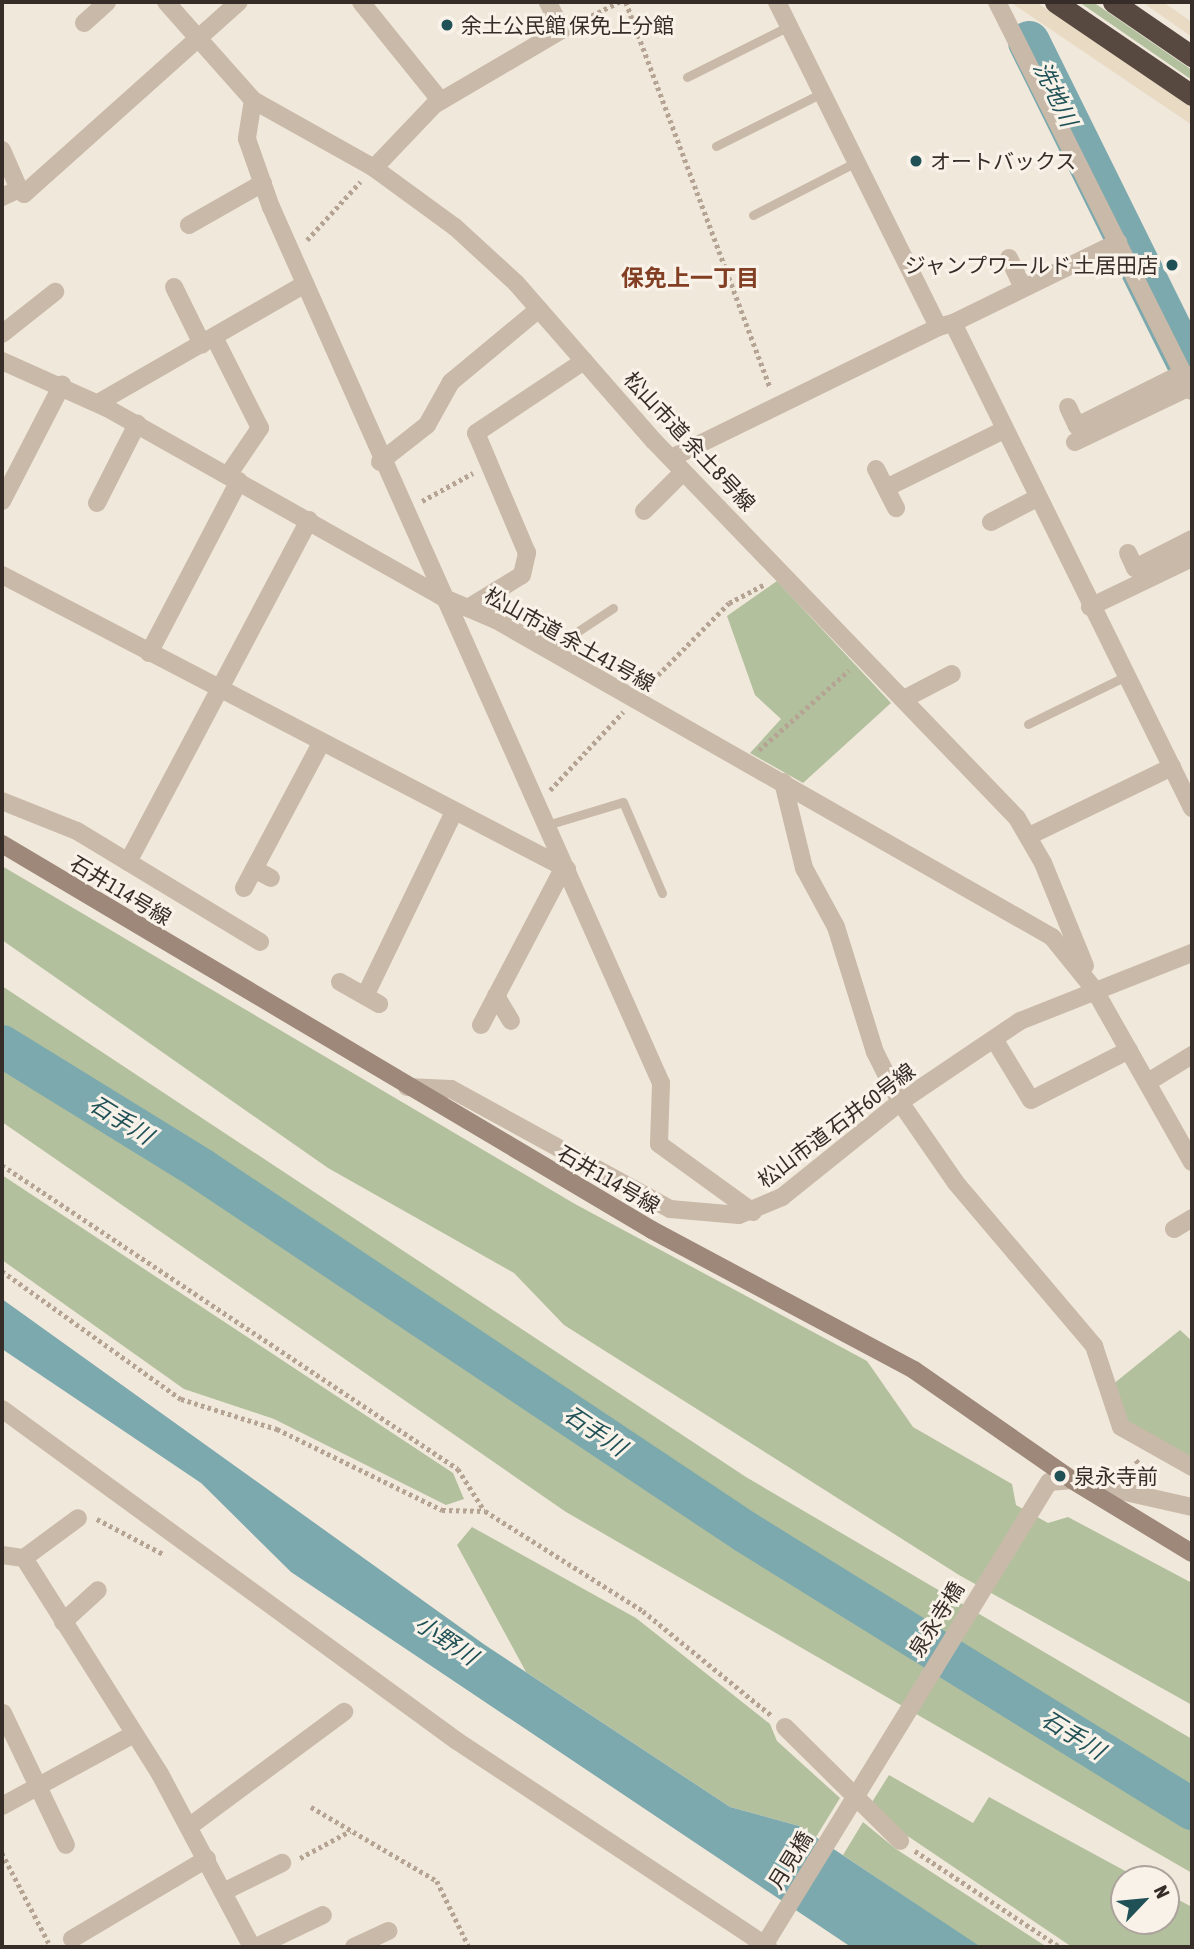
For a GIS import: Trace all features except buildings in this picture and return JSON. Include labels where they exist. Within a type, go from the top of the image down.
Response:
[{"type":"highway","points":[[1055,2],[1192,95]]},
{"type":"highway","points":[[1113,2],[1192,56]]},
{"type":"street","points":[[84,23],[107,2]]},
{"type":"street","name":"松山市道 余土8号線","points":[[166,2],[253,100],[374,168],[491,258],[539,309],[677,465],[904,699],[1029,836],[1094,989]]},
{"type":"street","points":[[2,150],[19,189],[24,194],[196,35],[239,2]]},
{"type":"street","points":[[361,2],[441,101]]},
{"type":"street","points":[[374,168],[441,101],[562,30],[548,2]]},
{"type":"street","points":[[778,2],[856,162],[1004,429],[1124,677],[1192,808]]},
{"type":"street","points":[[997,2],[1188,384]]},
{"type":"street","points":[[253,100],[247,139],[292,256],[380,461],[547,825],[564,870],[661,1083],[659,1144],[753,1212]]},
{"type":"street","points":[[189,225],[263,183]]},
{"type":"street","points":[[2,197],[19,189]]},
{"type":"street","points":[[644,511],[677,465],[777,407],[1118,242]]},
{"type":"street","points":[[1009,258],[1023,288]]},
{"type":"street","points":[[98,403],[305,285]]},
{"type":"street","points":[[149,653],[260,428],[174,287]]},
{"type":"street","points":[[2,334],[55,292]]},
{"type":"street","points":[[380,461],[426,425],[451,382],[539,309]]},
{"type":"street","name":"松山市道 余土41号線","points":[[2,361],[62,385],[137,424],[442,597],[548,651],[633,701],[783,782],[1052,937],[1094,989]]},
{"type":"street","points":[[468,608],[522,575],[527,553],[475,433],[584,361]]},
{"type":"street","points":[[1068,407],[1077,426],[1188,384]]},
{"type":"street","points":[[1075,442],[1188,384]]},
{"type":"street","points":[[2,501],[62,385]]},
{"type":"street","points":[[97,503],[137,424]]},
{"type":"street","points":[[886,488],[1004,429]]},
{"type":"street","points":[[876,469],[896,508]]},
{"type":"street","points":[[990,522],[1037,499]]},
{"type":"street","points":[[128,862],[309,520]]},
{"type":"street","points":[[1128,553],[1135,568],[1192,539]]},
{"type":"street","points":[[1090,607],[1192,558]]},
{"type":"street","points":[[2,575],[320,745],[564,870]]},
{"type":"street","points":[[904,699],[952,674]]},
{"type":"street","points":[[244,888],[320,745]]},
{"type":"street","points":[[1029,836],[1172,767]]},
{"type":"street","points":[[783,782],[804,868],[836,927],[875,1052],[900,1102],[956,1183],[1094,1346],[1121,1427],[1192,1467]]},
{"type":"street","points":[[2,801],[48,817],[260,942]]},
{"type":"street","points":[[341,982],[372,1000],[453,814]]},
{"type":"street","name":"石井114号線","points":[[2,844],[403,1086],[914,1370],[1072,1480],[1192,1553]]},
{"type":"street","points":[[254,869],[271,878]]},
{"type":"street","points":[[481,1024],[564,870]]},
{"type":"street","name":"松山市道 石井60号線","points":[[403,1086],[451,1089],[670,1209],[720,1217],[753,1212],[782,1197],[900,1102],[994,1039],[1094,989],[1192,953]]},
{"type":"street","points":[[1094,989],[1192,1162]]},
{"type":"street","points":[[496,996],[511,1021]]},
{"type":"street","points":[[994,1039],[1031,1100],[1129,1050]]},
{"type":"street","points":[[1148,1082],[1192,1055]]},
{"type":"street","points":[[1174,1229],[1192,1218]]},
{"type":"street","points":[[2,1409],[457,1741],[766,1944]]},
{"type":"street","points":[[1072,1480],[1192,1507]]},
{"type":"street","name":"泉永寺橋","points":[[851,1806],[874,1763],[1037,1498],[1049,1482],[1072,1480]]},
{"type":"street","points":[[2,1555],[24,1558],[78,1518]]},
{"type":"street","points":[[24,1558],[190,1826],[248,1946],[323,1915]]},
{"type":"street","points":[[63,1622],[98,1590]]},
{"type":"street","points":[[190,1826],[344,1712]]},
{"type":"street","points":[[3,1713],[66,1845]]},
{"type":"street","points":[[785,1727],[851,1806],[900,1841]]},
{"type":"street","points":[[2,1806],[132,1734]]},
{"type":"street","name":"月見橋","points":[[766,1944],[851,1806]]},
{"type":"street","points":[[72,1939],[207,1859]]},
{"type":"street","points":[[223,1892],[282,1863]]},
{"type":"street","points":[[354,1947],[388,1931]]},
{"type":"lane","points":[[687,77],[790,26]]},
{"type":"lane","points":[[716,146],[822,93]]},
{"type":"lane","points":[[753,215],[856,162]]},
{"type":"lane","points":[[548,651],[613,608]]},
{"type":"lane","points":[[1028,724],[1124,677]]},
{"type":"lane","points":[[547,825],[623,802],[662,892]]},
{"type":"path","points":[[562,30],[619,2]]},
{"type":"path","points":[[626,2],[777,407]]},
{"type":"path","points":[[292,256],[374,168]]},
{"type":"path","points":[[403,512],[489,464]]},
{"type":"path","points":[[537,803],[729,603],[784,573]]},
{"type":"path","points":[[746,763],[863,657]]},
{"type":"path","points":[[2,1165],[458,1469],[485,1511],[643,1611],[785,1727]]},
{"type":"path","points":[[2,1271],[181,1399],[277,1429],[442,1510],[485,1511]]},
{"type":"path","points":[[78,1518],[100,1520],[177,1562],[197,1567],[209,1560]]},
{"type":"path","points":[[311,1807],[437,1881],[469,1947]]},
{"type":"path","points":[[282,1863],[351,1830]]},
{"type":"path","points":[[900,1841],[1060,1947]]},
{"type":"path","points":[[2,1853],[51,1947]]},
{"type":"green space","points":[[1079,2],[1093,2],[1192,70],[1192,80]]},
{"type":"green space","points":[[777,581],[891,703],[803,783],[750,753],[781,719],[755,695],[727,616]]},
{"type":"green space","points":[[2,866],[575,1204],[867,1361],[913,1427],[1012,1484],[1016,1505],[1048,1523],[1068,1517],[1192,1583],[1192,1705],[959,1575],[564,1325],[514,1273],[328,1168],[2,940]]},
{"type":"green space","points":[[2,986],[746,1477],[1192,1739],[1192,1873],[566,1512],[2,1122]]},
{"type":"green space","points":[[2,1175],[453,1473],[464,1499],[446,1505],[274,1419],[184,1389],[2,1260]]},
{"type":"green space","points":[[1180,1330],[1192,1341],[1192,1461],[1127,1426],[1112,1385]]},
{"type":"green space","points":[[472,1527],[636,1618],[770,1724],[777,1741],[840,1798],[816,1837],[799,1826],[730,1807],[526,1672],[457,1545]]},
{"type":"green space","points":[[889,1775],[973,1823],[989,1797],[1114,1865],[1110,1865],[1110,1935],[1180,1935],[1180,1901],[1192,1907],[1192,1947],[1072,1947],[878,1816],[872,1802]]},
{"type":"green space","points":[[863,1822],[896,1849],[1047,1947],[980,1947],[843,1855]]},
{"type":"shaded area","points":[[1010,2],[1036,2],[1104,47],[1192,108],[1192,125]]},
{"type":"shaded area","points":[[1142,2],[1163,2],[1192,22],[1192,37]]},
{"type":"water","name":"小野川","points":[[2,1299],[485,1645],[730,1807],[799,1826],[981,1947],[851,1947],[291,1572],[201,1483],[2,1349]]},
{"type":"waterway","name":"洗地川","points":[[1029,42],[1192,372]]},
{"type":"waterway","name":"石手川","points":[[2,1046],[201,1169],[747,1533],[1192,1809]]},
{"type":"place","name":"余土公民館 保免上分館","points":[[447,25]]},
{"type":"place","name":"オートバックス","points":[[916,161]]},
{"type":"place","name":"ジャンプワールド 土居田店","points":[[1172,265]]},
{"type":"place","name":"泉永寺前","points":[[1060,1476]]},
{"type":"district","name":"保免上一丁目","points":[[690,278]]}]
